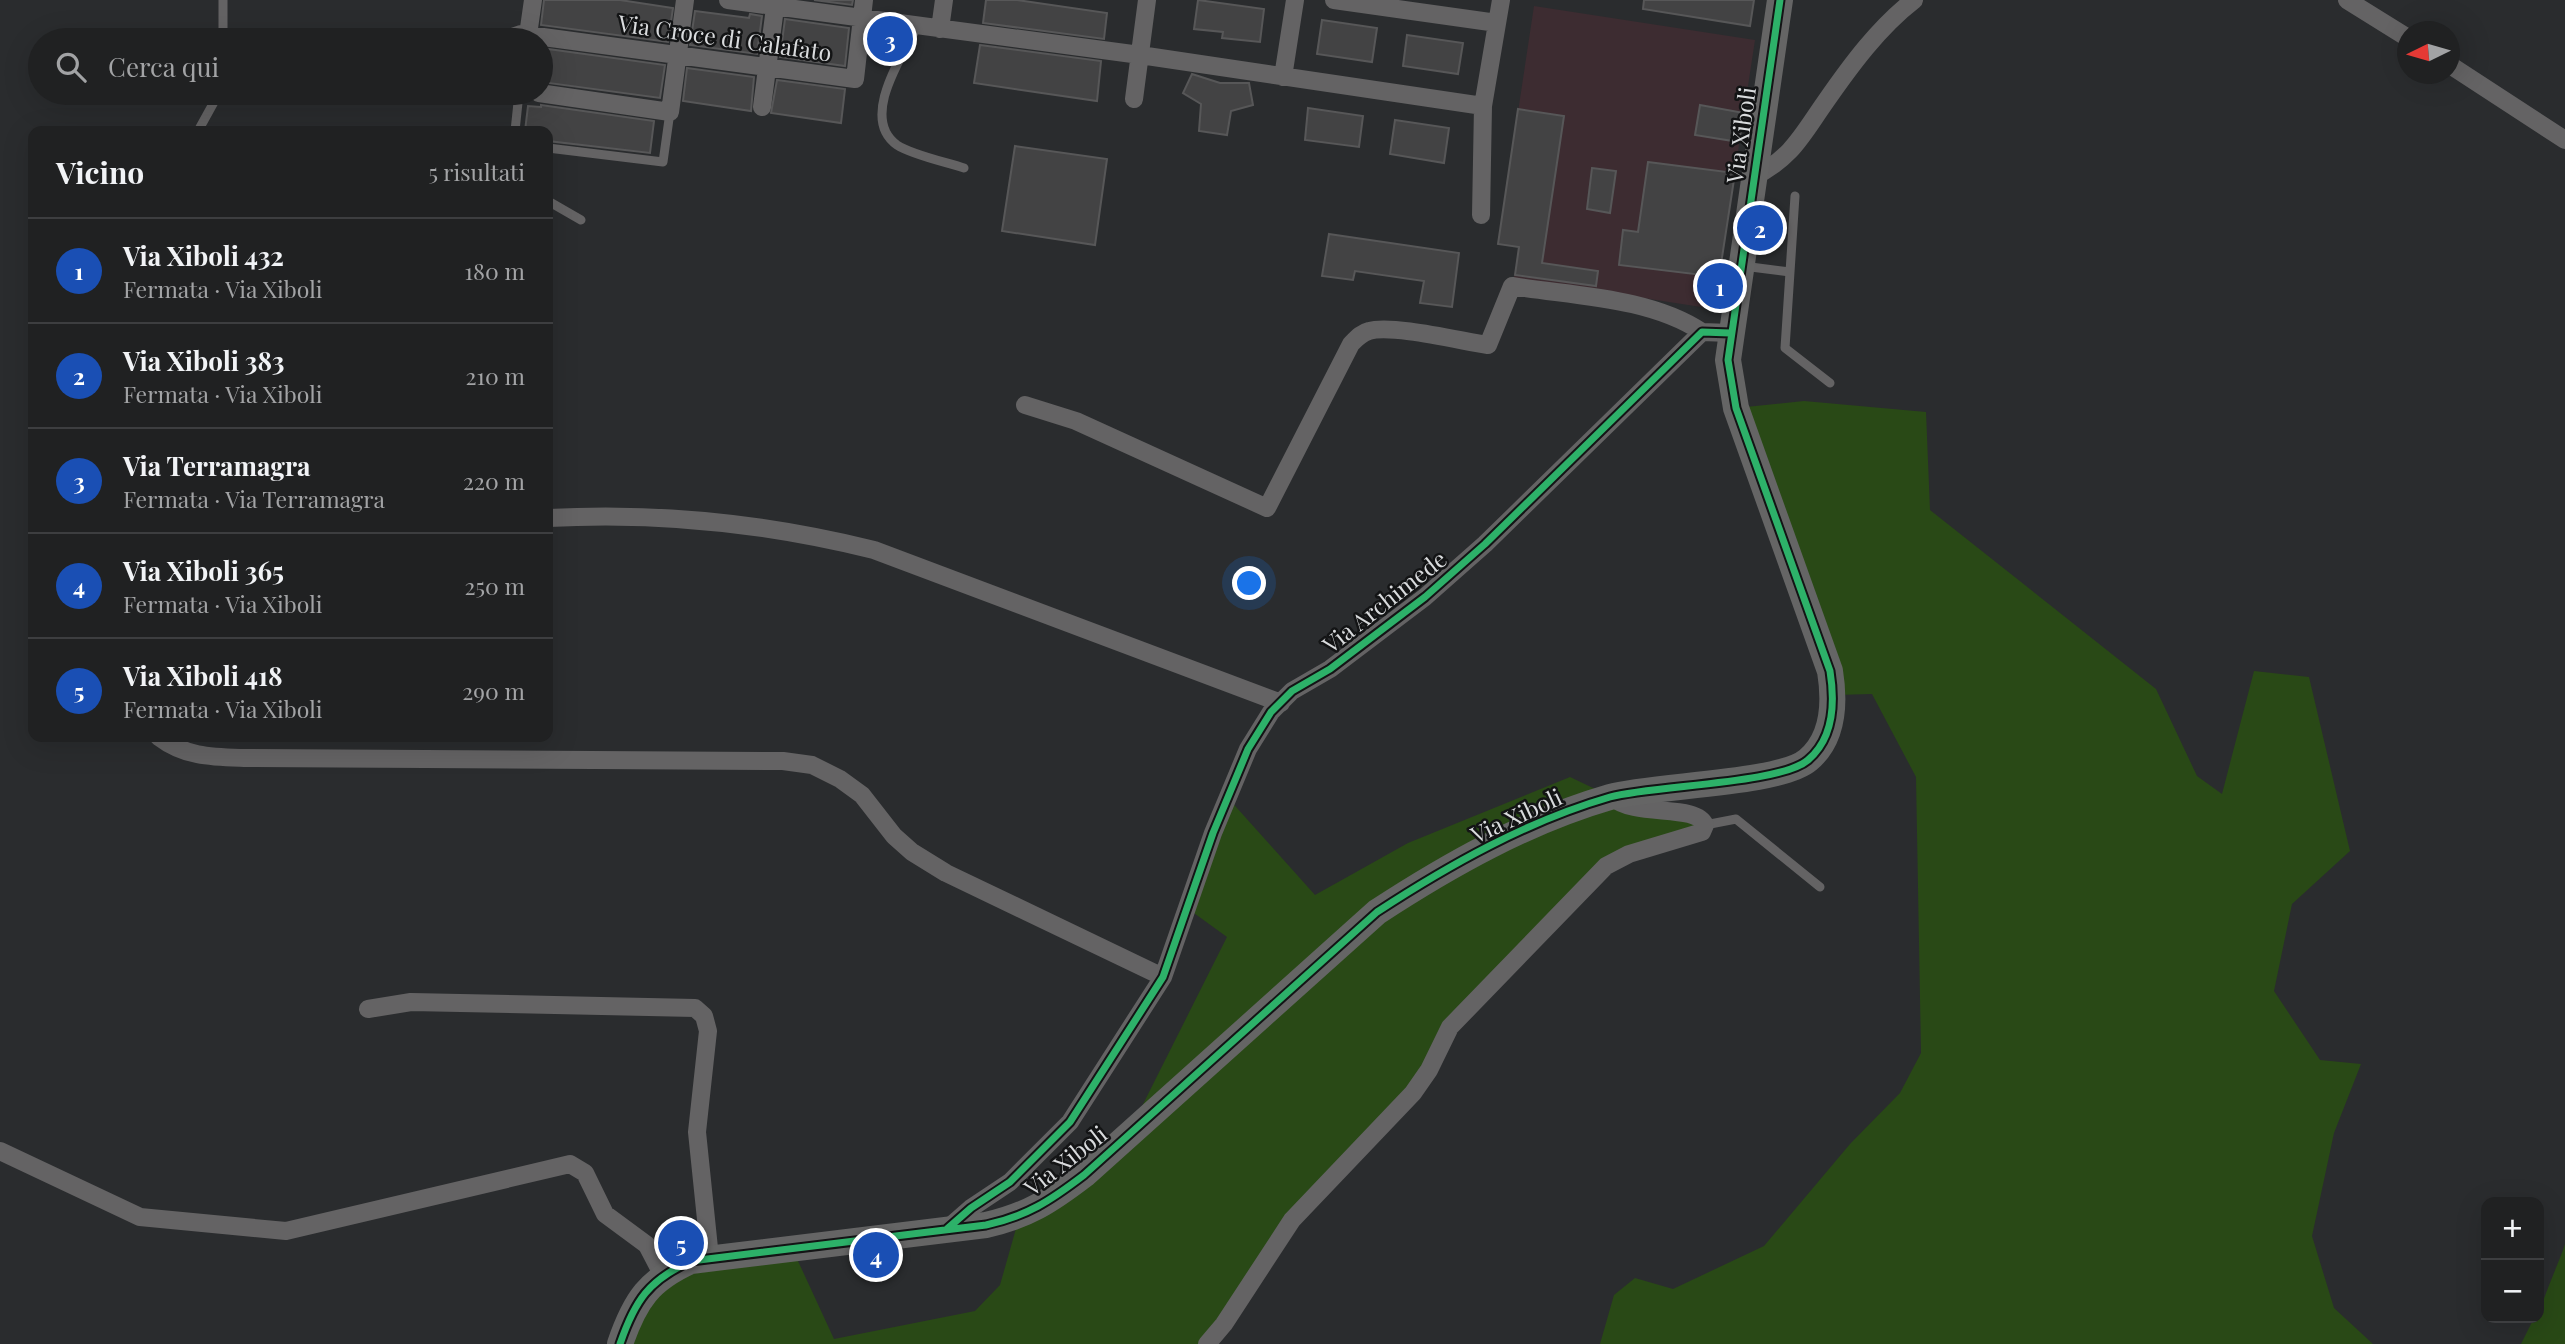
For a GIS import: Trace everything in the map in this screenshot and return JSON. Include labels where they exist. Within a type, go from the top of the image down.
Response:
[{"type":"main road","name":"Via Xiboli","points":[[620,1344],[637,1303],[662,1274],[691,1261],[947,1229],[1020,1217],[1052,1200],[1084,1175],[1377,912],[1421,884],[1534,825],[1612,797],[1652,788],[1782,773],[1808,760],[1828,732],[1834,695],[1830,671],[1730,385],[1730,333],[1780,0]]},
{"type":"street","points":[[529,28],[533,0]]},
{"type":"street","points":[[553,95],[670,112],[685,0]]},
{"type":"street","points":[[728,0],[863,9],[918,26],[1140,55],[1483,106]]},
{"type":"street","points":[[940,29],[943,0]]},
{"type":"street","points":[[1134,99],[1147,0]]},
{"type":"street","points":[[1283,77],[1295,0]]},
{"type":"street","points":[[1334,0],[1497,23]]},
{"type":"street","points":[[1480,215],[1483,106],[1502,0]]},
{"type":"street","points":[[1754,177],[1775,166],[1793,150],[1859,55],[1914,0]]},
{"type":"street","points":[[2347,0],[2397,32]]},
{"type":"street","points":[[762,107],[775,4]]},
{"type":"street","name":"Via Croce di Calafato","points":[[553,38],[855,79],[863,9]]},
{"type":"street","points":[[2460,72],[2565,140]]},
{"type":"street","points":[[1025,405],[1076,421],[1266,508],[1351,344],[1371,330],[1488,345],[1512,286],[1655,309],[1685,321],[1702,332],[1730,333]]},
{"type":"street","name":"Via Archimede","points":[[947,1229],[971,1208],[1010,1182],[1070,1122],[1163,977],[1213,833],[1243,761],[1271,712],[1292,691],[1330,669],[1435,588],[1485,544],[1702,332]]},
{"type":"street","points":[[553,518],[584,516],[805,533],[874,550],[1281,703]]},
{"type":"street","points":[[166,742],[174,748],[202,756],[244,758],[783,761],[812,765],[862,795],[894,836],[912,852],[946,873],[1163,977]]},
{"type":"street","points":[[1207,1344],[1224,1324],[1292,1220],[1413,1093],[1429,1070],[1450,1027],[1606,866],[1629,854],[1683,841],[1702,832],[1705,825],[1703,819],[1694,814],[1634,809],[1612,797]]},
{"type":"street","points":[[368,1009],[411,1002],[695,1008],[704,1016],[708,1031],[698,1132],[710,1258]]},
{"type":"street","points":[[0,1151],[140,1217],[286,1231],[570,1164],[585,1173],[605,1214],[647,1245],[662,1274]]},
{"type":"lane","points":[[223,0],[223,28]]},
{"type":"lane","points":[[918,26],[885,92],[881,113],[885,132],[898,145],[964,168]]},
{"type":"lane","points":[[201,126],[212,105]]},
{"type":"lane","points":[[516,126],[518,105]]},
{"type":"lane","points":[[553,149],[663,162],[670,112]]},
{"type":"lane","points":[[1795,196],[1785,348],[1829,383]]},
{"type":"lane","points":[[553,204],[581,220]]},
{"type":"lane","points":[[1740,266],[1790,272]]},
{"type":"lane","points":[[1705,825],[1736,819],[1820,887]]},
{"type":"shaded area","points":[[1534,6],[1755,40],[1714,309],[1514,278],[1519,247],[1498,244]]},
{"type":"green space","points":[[1804,401],[1926,412],[1930,510],[2156,689],[2197,776],[2222,794],[2254,671],[2309,677],[2350,851],[2292,904],[2274,991],[2320,1060],[2361,1064],[2334,1133],[2312,1236],[2334,1308],[2373,1344],[1600,1344],[1614,1295],[1635,1278],[1673,1289],[1764,1246],[1850,1144],[1900,1093],[1921,1053],[1916,777],[1872,694],[1834,695],[1736,408]]},
{"type":"green space","points":[[1570,777],[1612,797],[1705,825],[1629,854],[1450,1027],[1429,1070],[1292,1220],[1207,1344],[620,1344],[662,1274],[792,1248],[834,1339],[975,1311],[1000,1285],[1019,1218],[1127,1136],[1227,937],[1187,908],[1228,798],[1315,895],[1408,843]]},
{"type":"green space","points":[[2565,1244],[2565,1344],[2521,1344],[2532,1323],[2544,1323],[2544,1298]]},
{"type":"building","points":[[544,0],[620,0],[673,8],[668,42],[541,25]]},
{"type":"building","points":[[814,0],[853,0],[852,5]]},
{"type":"building","points":[[986,0],[1017,0],[1107,13],[1104,39],[983,23]]},
{"type":"building","points":[[1198,0],[1264,9],[1260,42],[1222,38],[1223,32],[1194,29]]},
{"type":"building","points":[[1644,0],[1754,0],[1750,26],[1643,9]]},
{"type":"building","points":[[695,11],[749,18],[750,14],[762,16],[757,54],[690,45]]},
{"type":"building","points":[[785,19],[849,28],[845,66],[780,57]]},
{"type":"building","points":[[1322,20],[1377,28],[1372,62],[1317,54]]},
{"type":"building","points":[[1407,35],[1463,43],[1458,74],[1403,66]]},
{"type":"building","points":[[980,45],[1101,61],[1097,101],[974,83]]},
{"type":"building","points":[[553,50],[665,65],[660,98],[553,84]]},
{"type":"building","points":[[687,68],[754,77],[751,111],[683,101]]},
{"type":"building","points":[[1192,74],[1220,83],[1249,83],[1253,105],[1231,111],[1227,135],[1199,131],[1201,104],[1183,93]]},
{"type":"building","points":[[777,80],[845,89],[841,123],[771,113]]},
{"type":"building","points":[[1700,105],[1744,113],[1739,142],[1695,135]]},
{"type":"building","points":[[528,106],[654,121],[650,153],[553,142],[553,126],[526,126]]},
{"type":"building","points":[[1308,108],[1363,116],[1359,147],[1305,140]]},
{"type":"building","points":[[1518,109],[1564,116],[1542,263],[1598,271],[1596,286],[1515,275],[1519,247],[1498,244]]},
{"type":"building","points":[[1395,120],[1449,128],[1444,163],[1390,154]]},
{"type":"building","points":[[1015,146],[1107,159],[1095,245],[1002,231]]},
{"type":"building","points":[[1648,162],[1735,173],[1719,277],[1619,265],[1623,230],[1638,232]]},
{"type":"building","points":[[1592,168],[1616,171],[1610,213],[1587,209]]},
{"type":"building","points":[[1329,234],[1459,253],[1452,307],[1420,303],[1424,281],[1355,271],[1353,280],[1322,276]]},
{"type":"cycle path","points":[[620,1344],[645,1293],[664,1276],[691,1261],[986,1225],[1038,1206],[1084,1175],[1377,912],[1432,878],[1489,846],[1579,807],[1630,793],[1772,774],[1793,768],[1808,760],[1817,751],[1831,719],[1830,671],[1736,408],[1728,360],[1780,0]]},
{"type":"cycle path","points":[[947,1229],[971,1208],[1010,1182],[1070,1122],[1163,977],[1213,833],[1248,749],[1271,712],[1292,691],[1330,669],[1425,597],[1485,544],[1702,332],[1730,333]]},
{"type":"place","name":"Via Terramagra","points":[[890,39]]},
{"type":"place","name":"Via Xiboli 383","points":[[1760,228]]},
{"type":"place","name":"Via Xiboli 432","points":[[1720,286]]},
{"type":"place","name":"Via Xiboli 418","points":[[681,1243]]},
{"type":"place","name":"Via Xiboli 365","points":[[876,1255]]}]
